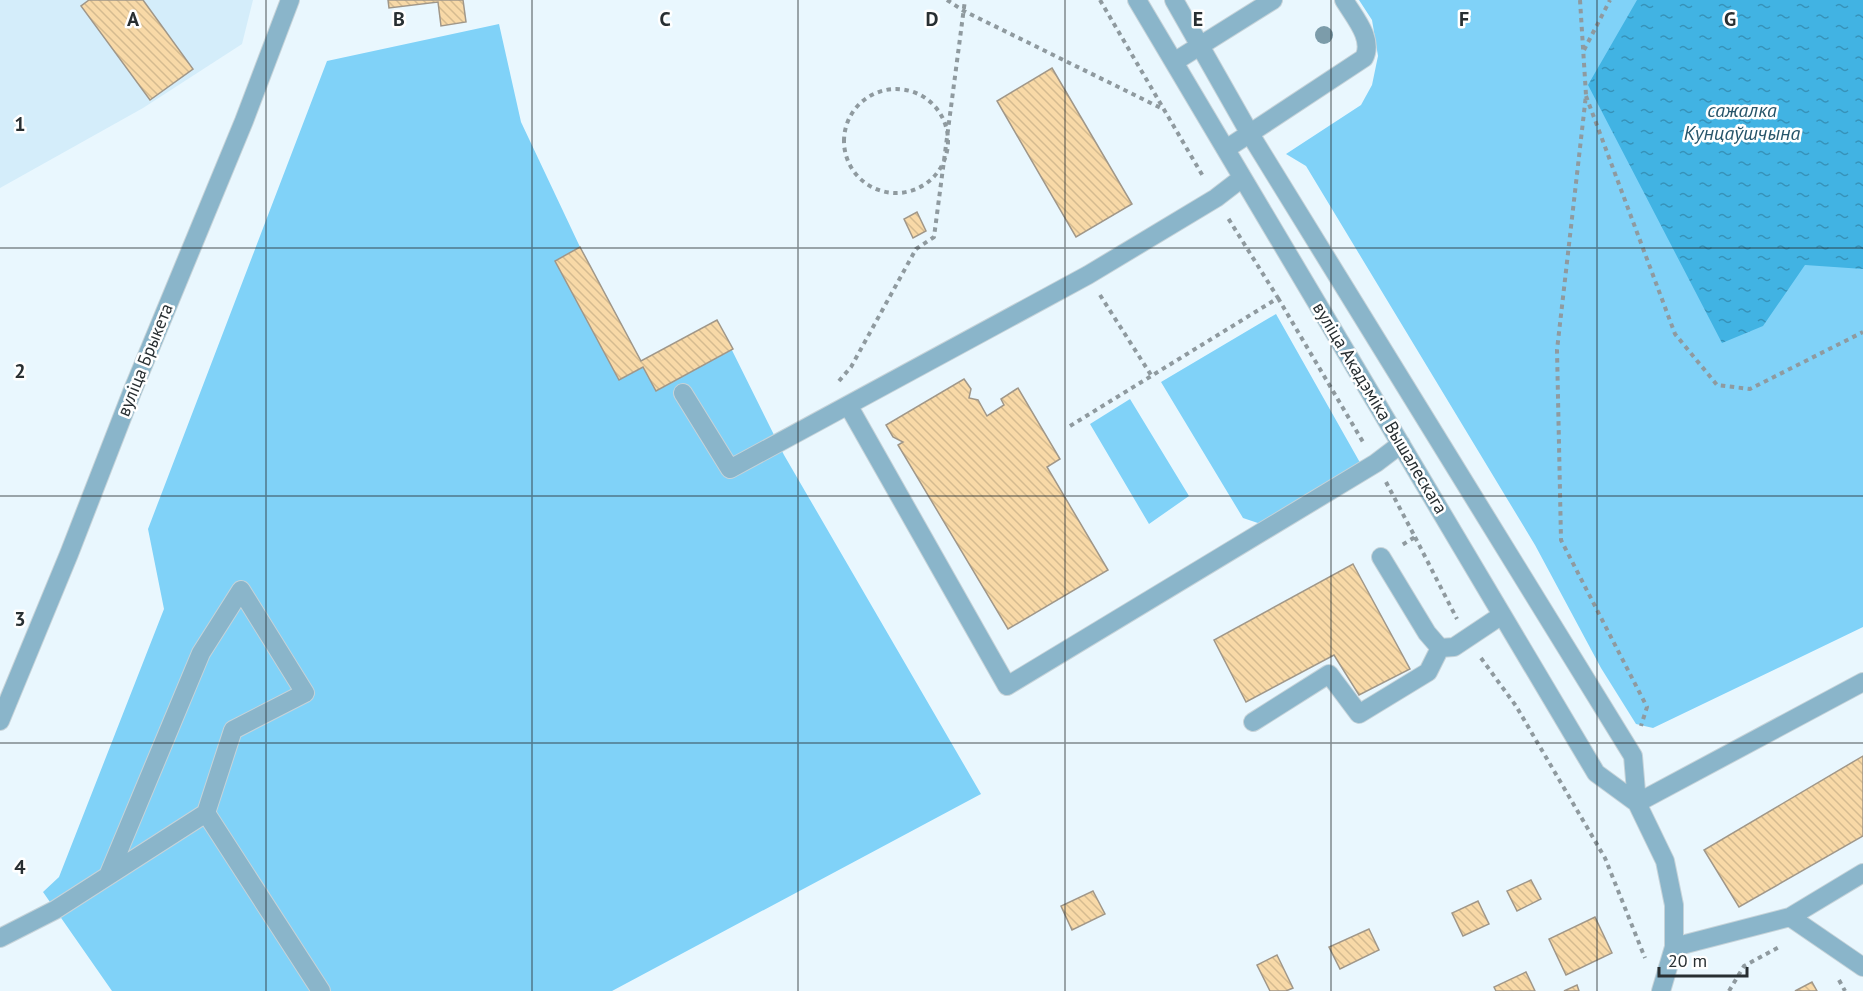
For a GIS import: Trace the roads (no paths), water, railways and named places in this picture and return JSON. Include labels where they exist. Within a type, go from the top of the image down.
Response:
[{"type":"street","name":"вуліца Брыкета","points":[[0,721],[244,121],[290,0]]},
{"type":"street","name":"вуліца Акадэміка Вышалескага","points":[[1137,0],[1596,773],[1637,803]]},
{"type":"street","name":"вуліца Акадэміка Вышалескага","points":[[1174,0],[1250,134],[1633,756],[1637,803],[1665,861],[1674,905],[1674,947],[1661,989]]},
{"type":"street","points":[[1174,62],[1274,0]]},
{"type":"street","points":[[1226,149],[1364,58],[1368,50],[1367,40],[1344,0]]},
{"type":"street","points":[[683,393],[730,469],[1088,275],[1216,198],[1242,178]]},
{"type":"street","points":[[848,405],[1007,686],[1376,463],[1401,444]]},
{"type":"street","points":[[1381,557],[1427,633],[1440,648]]},
{"type":"street","points":[[0,938],[56,910],[206,813],[233,730],[305,693],[241,590],[201,653],[108,876]]},
{"type":"street","points":[[1440,648],[1454,647],[1468,640],[1502,615]]},
{"type":"street","points":[[1253,722],[1329,674],[1359,714],[1428,672],[1440,648]]},
{"type":"street","points":[[1637,803],[1863,682]]},
{"type":"street","points":[[206,813],[321,991]]},
{"type":"street","points":[[1674,947],[1790,917],[1863,873]]},
{"type":"street","points":[[1790,917],[1863,967]]},
{"type":"water","name":"сажалка Кунцаўшчына","points":[[1637,0],[1863,0],[1863,269],[1805,265],[1763,326],[1722,343],[1588,85]]}]
